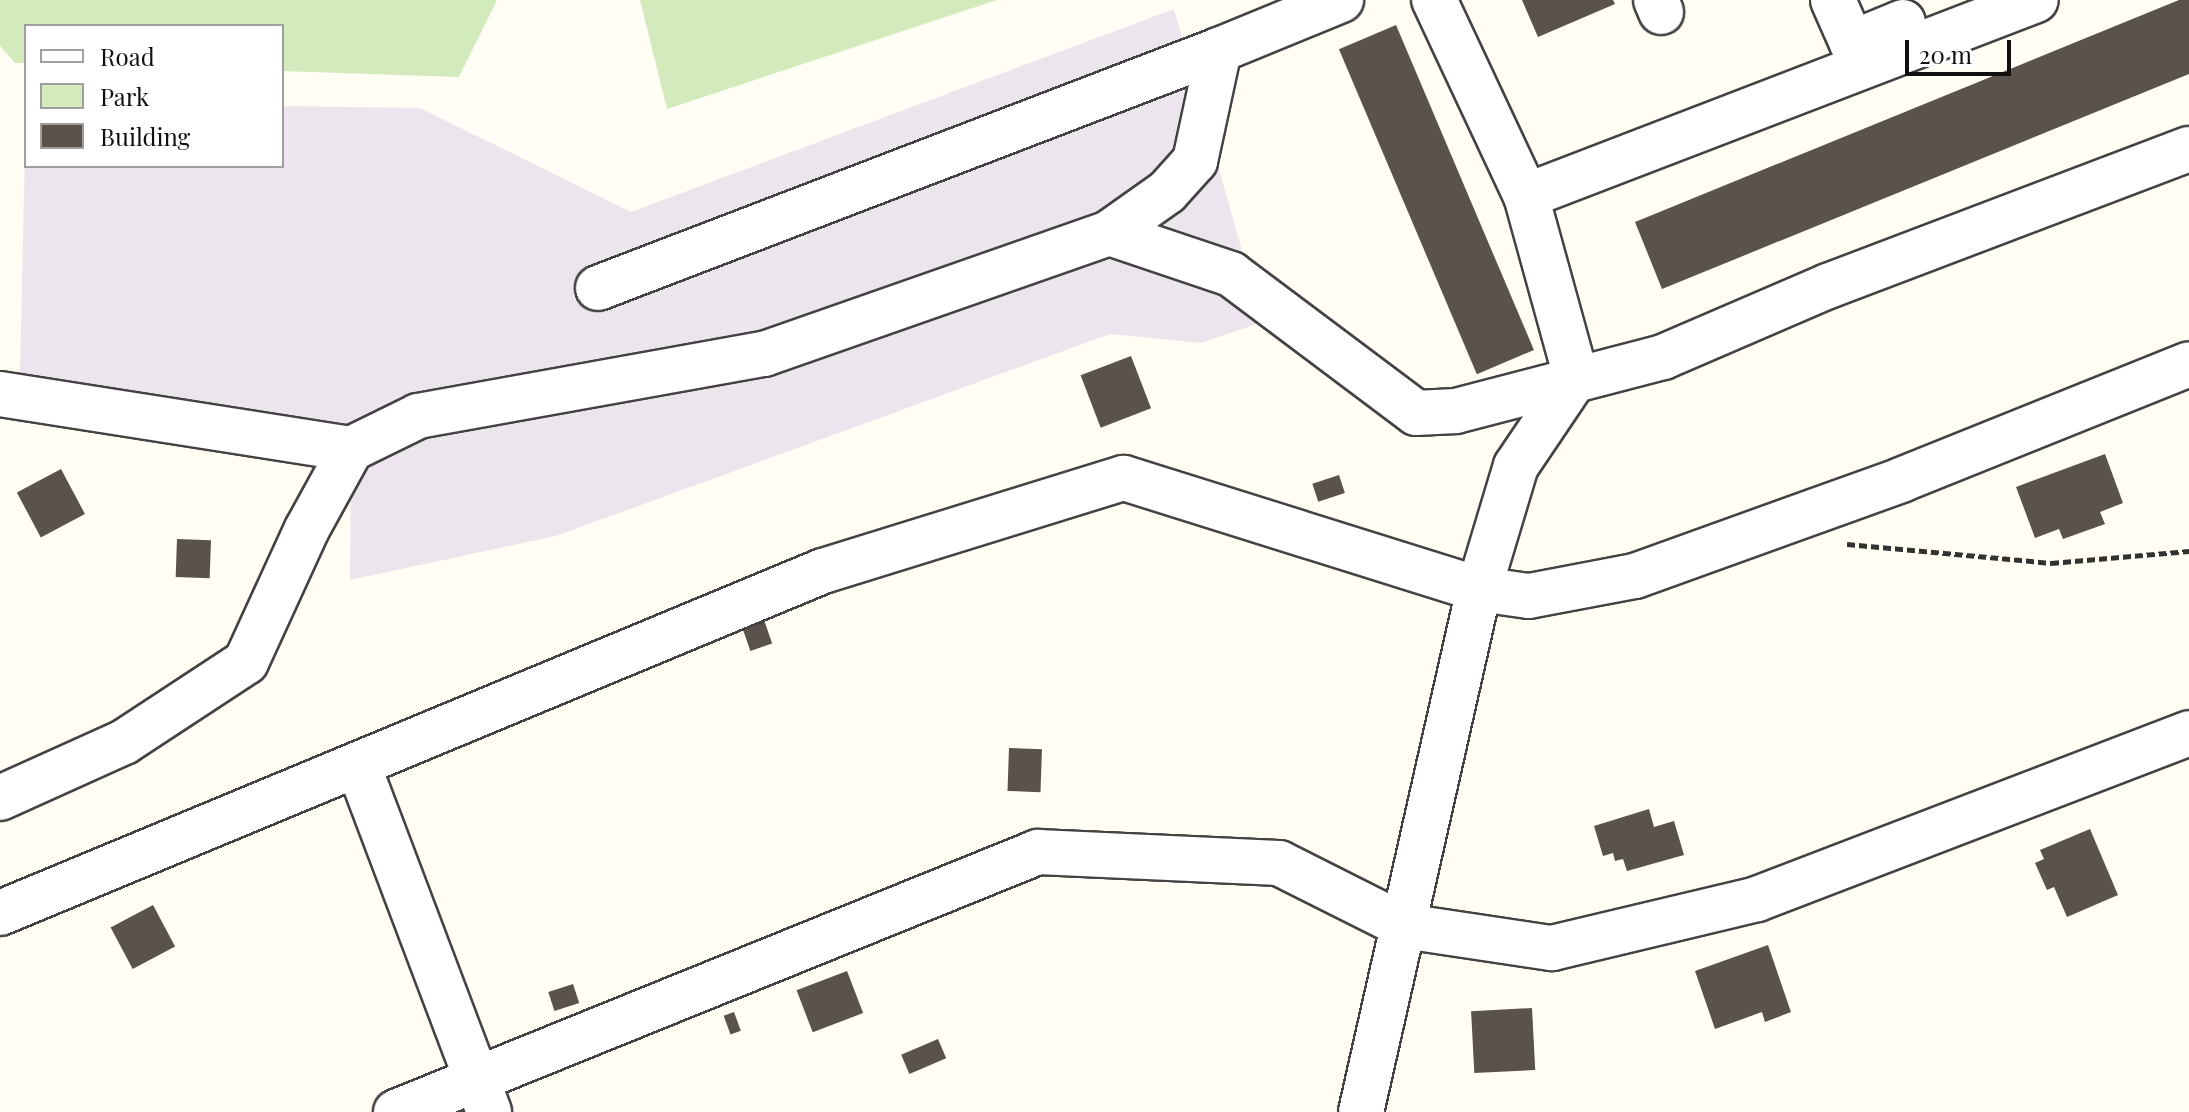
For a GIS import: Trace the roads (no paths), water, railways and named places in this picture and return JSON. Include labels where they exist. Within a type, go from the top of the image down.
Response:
[{"type":"street","points":[[598,288],[1219,50],[1341,0]]},
{"type":"street","points":[[1361,1112],[1479,589],[1516,466],[1576,377],[1526,196],[1434,0]]},
{"type":"street","points":[[1833,0],[1852,43],[1956,1]]},
{"type":"street","points":[[1526,196],[2036,0]]},
{"type":"street","points":[[0,798],[124,742],[246,662],[307,529],[351,449],[418,416],[764,354],[1109,233],[1167,192],[1195,161],[1219,50]]},
{"type":"street","points":[[1109,233],[1231,274],[1416,413],[1456,411],[1576,377],[1663,357],[1828,286],[2189,149]]},
{"type":"street","points":[[0,913],[823,571],[1124,478],[1479,589],[1529,596],[1635,576],[1901,480],[2189,364]]},
{"type":"street","points":[[0,394],[351,449]]},
{"type":"street","points":[[396,1112],[482,1096],[1038,852],[1279,863],[1404,926],[1552,948],[1757,899],[2189,733]]},
{"type":"street","points":[[358,765],[482,1096]]}]
